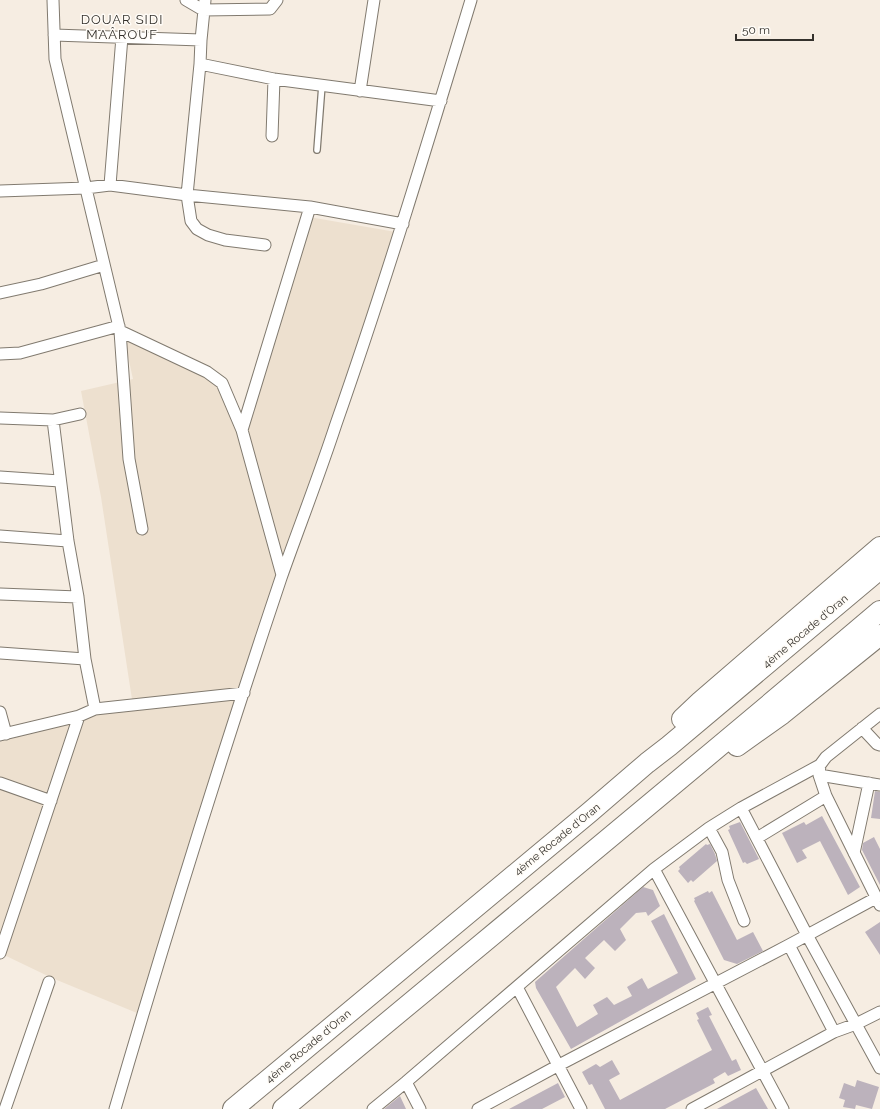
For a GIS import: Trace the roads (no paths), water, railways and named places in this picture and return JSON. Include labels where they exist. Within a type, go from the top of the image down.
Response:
[{"type":"highway","points":[[590,812],[638,761],[701,701],[880,547]]},
{"type":"highway","name":"4ème Rocade d'Oran","points":[[233,1109],[880,569]]},
{"type":"highway","points":[[283,1109],[663,794],[880,611]]},
{"type":"highway","points":[[663,794],[749,738],[782,714],[880,635]]},
{"type":"street","points":[[53,0],[55,59],[119,328],[129,459],[142,529]]},
{"type":"street","points":[[186,0],[204,5],[270,9],[277,0]]},
{"type":"street","points":[[360,91],[374,0]]},
{"type":"street","points":[[115,1109],[187,870],[282,575],[336,424],[403,224],[471,0]]},
{"type":"street","points":[[204,5],[200,64],[187,195],[191,221],[197,229],[225,240],[265,244]]},
{"type":"street","points":[[54,35],[201,40]]},
{"type":"street","points":[[110,185],[122,37]]},
{"type":"street","points":[[200,64],[274,78],[441,101]]},
{"type":"street","points":[[272,136],[274,78]]},
{"type":"street","points":[[0,191],[86,188],[110,185],[187,195],[310,207],[403,224]]},
{"type":"street","points":[[242,430],[310,207]]},
{"type":"street","points":[[0,293],[41,284],[104,265]]},
{"type":"street","points":[[0,354],[20,353],[119,328],[207,372],[222,383],[242,430],[282,575]]},
{"type":"street","points":[[0,418],[53,420],[80,414]]},
{"type":"street","points":[[53,420],[68,541],[78,597],[85,659],[95,709]]},
{"type":"street","points":[[0,477],[60,481]]},
{"type":"street","points":[[0,536],[68,541]]},
{"type":"street","points":[[0,594],[78,597]]},
{"type":"street","points":[[0,653],[85,659]]},
{"type":"street","points":[[0,712],[3,734],[79,716],[95,709],[244,693]]},
{"type":"street","points":[[373,1109],[517,988],[654,869],[709,828],[741,808],[819,770],[826,757],[880,714]]},
{"type":"street","points":[[0,953],[79,716]]},
{"type":"street","points":[[862,728],[877,744],[880,745]]},
{"type":"street","points":[[819,770],[874,784],[854,853]]},
{"type":"street","points":[[478,1109],[807,935],[878,901],[826,796],[819,770]]},
{"type":"street","points":[[0,782],[51,801]]},
{"type":"street","points":[[756,838],[826,796]]},
{"type":"street","points":[[741,808],[807,935],[880,1068]]},
{"type":"street","points":[[709,828],[722,852],[728,880],[744,921]]},
{"type":"street","points":[[654,869],[783,1109]]},
{"type":"street","points":[[790,945],[834,1032]]},
{"type":"street","points":[[5,1109],[49,982]]},
{"type":"street","points":[[517,988],[559,1065],[579,1108]]},
{"type":"street","points":[[693,1109],[834,1032],[856,1024],[880,1012]]},
{"type":"street","points":[[406,1082],[420,1109]]},
{"type":"lane","points":[[317,150],[322,85]]},
{"type":"district","name":"DOUAR SIDI MAÂROUF","points":[[122,26]]}]
